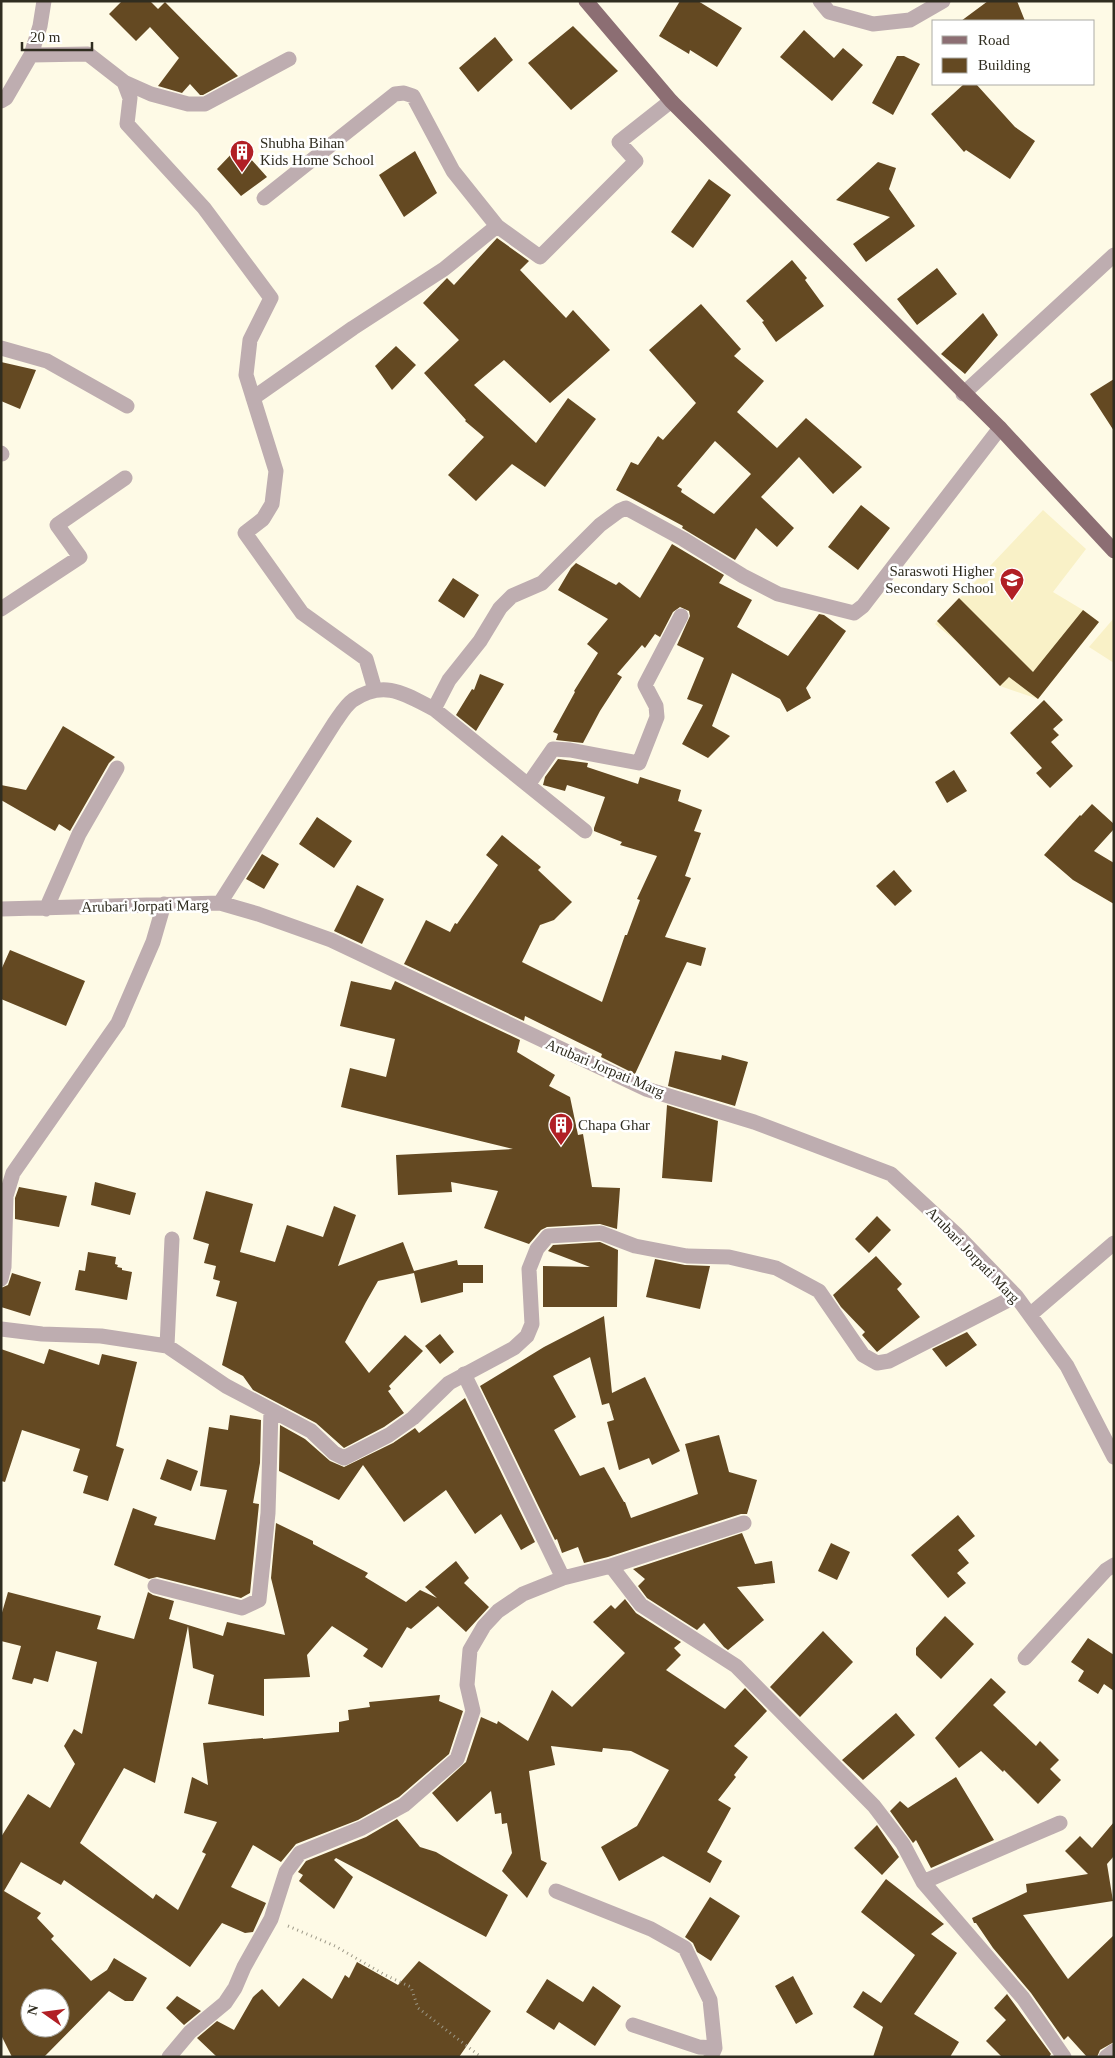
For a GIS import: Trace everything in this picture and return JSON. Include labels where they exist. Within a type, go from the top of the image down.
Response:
[{"type":"main road","points":[[586,1],[671,101],[818,246],[963,394],[1000,428],[1114,551]]},
{"type":"street","points":[[3,99],[31,55],[40,26],[44,1]]},
{"type":"street","points":[[820,1],[830,12],[874,24],[910,20],[943,1]]},
{"type":"street","points":[[31,55],[88,54],[124,82],[151,94],[188,104],[205,104],[289,58]]},
{"type":"street","points":[[124,82],[130,98],[127,124],[204,208],[271,298],[250,340],[246,376],[276,471],[272,504],[263,518],[245,533],[302,612],[366,659],[375,690]]},
{"type":"street","points":[[264,198],[395,94],[404,93],[413,96],[454,171],[497,226],[540,257],[636,161],[619,142],[671,101]]},
{"type":"street","points":[[253,398],[444,269],[497,226]]},
{"type":"street","points":[[963,394],[1114,255]]},
{"type":"street","points":[[1,348],[46,361],[127,406]]},
{"type":"street","points":[[434,709],[448,680],[480,641],[500,608],[512,596],[542,583],[600,525],[618,510],[626,508],[743,576],[778,594],[854,613],[863,606],[1000,428]]},
{"type":"street","points":[[1,609],[80,558],[57,525],[125,478]]},
{"type":"street","points":[[528,785],[553,749],[570,750],[639,763],[657,716],[656,706],[645,685],[681,616]]},
{"type":"street","points":[[220,903],[352,700],[375,690],[396,690],[434,709],[585,832]]},
{"type":"street","points":[[46,909],[79,834],[117,768]]},
{"type":"street","name":"Arubari Jorpati Marg","points":[[1,909],[220,903],[258,914],[331,940],[646,1089],[754,1122],[891,1174],[956,1234],[1016,1296],[1067,1366],[1114,1457]]},
{"type":"street","points":[[1,1279],[4,1267],[6,1196],[13,1173],[118,1024],[154,942],[164,904]]},
{"type":"street","points":[[1,1329],[42,1334],[101,1336],[167,1346],[226,1386],[311,1431],[334,1453],[344,1458],[389,1435],[413,1418],[449,1383],[514,1348],[527,1336],[532,1324],[529,1269],[537,1249],[548,1236],[601,1233],[635,1246],[687,1256],[729,1257],[776,1268],[819,1291],[863,1355],[877,1363],[889,1361],[1016,1296]]},
{"type":"street","points":[[167,1346],[172,1240]]},
{"type":"street","points":[[1030,1314],[1114,1243]]},
{"type":"street","points":[[464,1374],[563,1578]]},
{"type":"street","points":[[155,1586],[242,1608],[259,1600],[268,1513],[271,1410]]},
{"type":"street","points":[[169,2057],[190,2032],[225,2003],[235,1988],[244,1967],[271,1919],[286,1872],[300,1853],[362,1828],[404,1805],[457,1759],[473,1711],[467,1684],[470,1650],[484,1626],[498,1611],[523,1594],[563,1578],[611,1566],[744,1524]]},
{"type":"street","points":[[1026,1658],[1106,1570],[1114,1565]]},
{"type":"street","points":[[611,1566],[641,1605],[736,1666],[874,1806],[903,1844],[923,1882],[1023,1998],[1064,2057]]},
{"type":"street","points":[[923,1882],[1060,1823]]},
{"type":"street","points":[[556,1891],[650,1929],[685,1948],[710,2000],[713,2053],[633,2025]]},
{"type":"street","points":[[1106,2057],[1114,2051]]},
{"type":"path","points":[[271,1919],[335,1946],[385,1975],[411,1987],[418,2008],[480,2057]]},
{"type":"shaded area","name":"Saraswoti Higher Secondary School","points":[[1043,510],[1086,549],[1053,592],[1099,622],[1038,699],[1000,686],[956,641],[935,624]]},
{"type":"shaded area","points":[[1114,618],[1114,663],[1089,647]]},
{"type":"building","points":[[122,1],[150,1],[158,9],[165,2],[238,76],[203,95],[200,95],[190,84],[182,93],[158,86],[179,58],[150,27],[136,41],[109,14]]},
{"type":"building","points":[[680,1],[698,1],[742,28],[717,67],[690,50],[689,54],[659,36]]},
{"type":"building","points":[[988,1],[1017,1],[1025,20],[962,20]]},
{"type":"building","points":[[573,26],[618,71],[571,110],[528,63]]},
{"type":"building","points":[[804,30],[834,58],[843,48],[863,65],[832,101],[780,57]]},
{"type":"building","points":[[495,37],[513,60],[478,92],[459,68]]},
{"type":"building","points":[[897,56],[904,56],[920,64],[893,115],[872,103]]},
{"type":"building","points":[[963,85],[977,85],[1015,127],[1035,141],[1010,179],[966,150],[964,152],[931,114]]},
{"type":"building","name":"Shubha Bihan Kids Home School","points":[[239,146],[267,177],[241,196],[217,169]]},
{"type":"building","points":[[415,151],[437,193],[404,217],[379,175]]},
{"type":"building","points":[[878,162],[896,168],[889,189],[915,226],[866,262],[853,244],[890,217],[836,200]]},
{"type":"building","points":[[709,179],[731,195],[693,248],[671,232]]},
{"type":"building","points":[[497,238],[529,261],[520,270],[566,318],[573,310],[610,350],[550,403],[504,360],[474,385],[536,443],[568,398],[596,419],[545,487],[512,464],[476,501],[448,475],[484,437],[465,421],[424,373],[459,340],[423,303],[447,278],[454,285]]},
{"type":"building","points":[[792,260],[807,278],[805,280],[824,306],[776,342],[762,322],[764,321],[746,301]]},
{"type":"building","points":[[937,268],[957,294],[917,325],[897,299]]},
{"type":"building","points":[[701,304],[741,349],[734,356],[764,381],[737,412],[777,448],[806,418],[862,467],[833,494],[799,457],[761,497],[794,528],[777,547],[756,528],[735,560],[682,528],[683,526],[616,490],[631,462],[638,465],[658,436],[663,440],[696,403],[649,350]],"holes":[[[715,441],[751,474],[714,514],[681,492],[682,489],[677,486]]]},
{"type":"building","points":[[983,313],[998,335],[965,374],[941,354]]},
{"type":"building","points":[[396,346],[416,365],[392,390],[375,366]]},
{"type":"building","points":[[1,362],[36,370],[20,409],[1,401]]},
{"type":"building","points":[[1114,379],[1114,431],[1090,394]]},
{"type":"building","points":[[861,505],[890,528],[858,570],[828,547]]},
{"type":"building","points":[[672,544],[724,575],[719,583],[752,600],[737,627],[788,656],[819,614],[824,615],[846,631],[806,688],[811,698],[787,712],[780,699],[732,673],[712,726],[730,736],[708,758],[682,744],[703,705],[687,699],[704,658],[677,645],[690,616],[689,611],[680,607],[673,612],[660,637],[655,634],[645,648],[642,645],[617,674],[622,677],[600,711],[583,743],[556,740],[558,734],[553,732],[574,691],[598,653],[587,644],[608,619],[558,590],[571,568],[576,563],[616,585],[619,582],[640,598]]},
{"type":"building","points":[[453,578],[479,595],[464,618],[438,601]]},
{"type":"building","points":[[959,598],[1033,672],[1083,610],[1099,622],[1038,699],[1009,677],[1000,686],[937,621]]},
{"type":"building","points":[[480,674],[504,684],[476,731],[456,715],[472,689],[474,690]]},
{"type":"building","points":[[1044,700],[1063,720],[1053,729],[1059,735],[1051,742],[1073,766],[1050,788],[1036,773],[1042,768],[1010,733]]},
{"type":"building","points":[[63,726],[115,757],[109,763],[70,831],[59,824],[55,831],[1,800],[1,785],[26,790]]},
{"type":"building","points":[[558,759],[588,763],[587,767],[638,784],[640,777],[681,790],[678,801],[702,810],[694,831],[701,833],[685,876],[691,878],[665,937],[706,948],[701,966],[687,962],[635,1074],[601,1057],[602,1054],[525,1016],[524,1021],[404,964],[426,920],[450,932],[455,923],[457,924],[498,865],[486,855],[502,835],[541,867],[538,870],[572,902],[554,920],[540,925],[522,962],[602,1002],[625,935],[627,935],[640,900],[637,899],[657,856],[620,845],[622,842],[594,831],[605,797],[567,785],[565,791],[543,785],[545,777]]},
{"type":"building","points":[[954,770],[967,791],[947,803],[935,782]]},
{"type":"building","points":[[1092,804],[1114,824],[1114,829],[1094,851],[1114,863],[1114,904],[1073,880],[1044,855]]},
{"type":"building","points":[[317,817],[352,841],[334,868],[299,844]]},
{"type":"building","points":[[262,854],[279,864],[264,889],[246,879]]},
{"type":"building","points":[[894,870],[912,891],[895,906],[876,886]]},
{"type":"building","points":[[357,885],[384,899],[362,944],[334,931]]},
{"type":"building","points":[[10,950],[85,981],[66,1026],[1,999],[1,970]]},
{"type":"building","points":[[351,981],[391,990],[395,981],[520,1040],[517,1052],[555,1075],[549,1086],[570,1097],[578,1135],[583,1134],[592,1187],[620,1188],[617,1229],[600,1224],[547,1227],[541,1230],[529,1244],[484,1228],[498,1191],[451,1182],[452,1192],[398,1195],[396,1155],[513,1149],[341,1107],[350,1068],[386,1077],[395,1039],[340,1026]]},
{"type":"building","points":[[675,1051],[721,1060],[722,1055],[748,1062],[735,1106],[668,1086]]},
{"type":"building","points":[[667,1105],[718,1121],[712,1182],[662,1178]]},
{"type":"building","points":[[95,1182],[136,1193],[130,1215],[91,1205]]},
{"type":"building","points":[[19,1187],[67,1196],[59,1227],[15,1219],[15,1198]]},
{"type":"building","points":[[206,1191],[253,1204],[240,1252],[275,1262],[287,1225],[323,1237],[334,1206],[356,1215],[338,1266],[403,1242],[414,1271],[457,1260],[458,1265],[483,1265],[483,1283],[463,1283],[463,1292],[421,1303],[414,1273],[378,1281],[366,1302],[345,1342],[369,1373],[405,1335],[423,1351],[389,1386],[391,1389],[388,1391],[404,1413],[384,1427],[344,1448],[316,1423],[253,1390],[243,1376],[222,1365],[237,1302],[216,1296],[220,1281],[213,1279],[216,1266],[204,1263],[209,1244],[193,1239]]},
{"type":"building","points":[[877,1216],[891,1230],[869,1253],[855,1239]]},
{"type":"building","points":[[600,1242],[618,1250],[617,1307],[543,1307],[543,1266],[590,1267],[548,1251],[553,1245]]},
{"type":"building","points":[[88,1252],[116,1257],[115,1264],[118,1265],[117,1267],[132,1272],[127,1300],[75,1290],[79,1270],[85,1271]]},
{"type":"building","points":[[876,1256],[902,1284],[897,1289],[920,1317],[877,1352],[862,1335],[865,1332],[841,1307],[833,1295]]},
{"type":"building","points":[[655,1259],[685,1265],[710,1266],[700,1309],[646,1297]]},
{"type":"building","points":[[12,1273],[41,1282],[30,1316],[1,1307],[1,1288],[8,1285]]},
{"type":"building","points":[[604,1316],[612,1393],[645,1377],[680,1451],[652,1465],[649,1458],[619,1470],[607,1422],[614,1420],[609,1403],[602,1405],[590,1357],[553,1376],[576,1417],[554,1430],[580,1476],[604,1467],[625,1502],[631,1518],[698,1494],[685,1444],[719,1435],[729,1472],[757,1480],[747,1514],[741,1514],[584,1563],[578,1547],[562,1553],[557,1539],[555,1540],[480,1386],[544,1347]]},
{"type":"building","points":[[967,1332],[977,1345],[946,1367],[932,1349]]},
{"type":"building","points":[[440,1334],[454,1352],[440,1364],[425,1346]]},
{"type":"building","points":[[1,1349],[44,1364],[49,1349],[99,1365],[102,1354],[137,1362],[116,1446],[124,1449],[108,1501],[83,1493],[88,1476],[73,1471],[80,1449],[22,1430],[5,1482],[1,1481]]},
{"type":"building","points":[[465,1398],[535,1542],[521,1550],[501,1514],[475,1534],[446,1490],[404,1522],[363,1465],[339,1500],[279,1471],[280,1425],[305,1439],[330,1461],[344,1467],[393,1443],[415,1428],[419,1433]]},
{"type":"building","points":[[230,1415],[261,1420],[260,1463],[253,1503],[259,1504],[250,1593],[241,1598],[157,1577],[149,1579],[114,1565],[133,1508],[157,1517],[154,1525],[215,1540],[227,1490],[200,1486],[209,1427],[228,1430]]},
{"type":"building","points":[[167,1459],[198,1471],[191,1491],[160,1479]]},
{"type":"building","points":[[958,1515],[975,1536],[958,1550],[969,1563],[957,1573],[966,1583],[948,1598],[911,1555]]},
{"type":"building","points":[[276,1523],[313,1541],[313,1544],[368,1573],[365,1577],[406,1602],[420,1590],[437,1598],[425,1587],[456,1561],[469,1578],[464,1583],[489,1607],[466,1632],[438,1606],[411,1629],[407,1627],[382,1668],[363,1656],[368,1649],[332,1626],[307,1655],[310,1677],[264,1679],[264,1716],[208,1704],[214,1675],[193,1668],[188,1626],[155,1783],[124,1768],[80,1843],[153,1899],[156,1894],[178,1910],[206,1854],[202,1852],[217,1822],[184,1813],[192,1777],[208,1785],[203,1743],[339,1732],[339,1722],[349,1720],[348,1710],[370,1707],[369,1702],[440,1695],[439,1701],[463,1711],[449,1754],[399,1797],[358,1820],[296,1844],[281,1862],[253,1845],[231,1887],[266,1903],[253,1932],[245,1933],[222,1923],[190,1967],[64,1880],[61,1885],[21,1862],[4,1891],[41,1913],[37,1918],[54,1936],[51,1939],[91,1981],[107,1970],[114,1958],[147,1978],[133,2001],[125,2001],[109,1991],[70,2031],[70,1988],[20,1988],[20,2038],[63,2038],[44,2057],[12,2057],[1,2035],[1,1837],[28,1794],[50,1808],[75,1764],[64,1746],[74,1729],[82,1734],[97,1662],[56,1651],[48,1682],[34,1678],[32,1684],[12,1679],[21,1646],[1,1641],[1,1616],[8,1592],[101,1616],[97,1629],[134,1639],[148,1592],[174,1601],[169,1619],[223,1636],[227,1622],[285,1635],[271,1578]]},
{"type":"building","points":[[742,1533],[755,1564],[772,1561],[775,1583],[737,1587],[764,1620],[728,1650],[704,1623],[697,1630],[647,1598],[638,1586],[645,1579],[633,1569]]},
{"type":"building","points":[[831,1543],[850,1552],[837,1580],[818,1571]]},
{"type":"building","points":[[625,1599],[636,1613],[681,1642],[674,1648],[681,1655],[666,1670],[725,1709],[745,1688],[767,1711],[734,1746],[748,1757],[734,1775],[736,1777],[718,1800],[731,1808],[707,1852],[722,1861],[710,1883],[663,1856],[619,1881],[601,1847],[637,1826],[669,1770],[631,1751],[603,1748],[602,1752],[551,1746],[555,1765],[529,1771],[541,1860],[547,1863],[527,1898],[502,1871],[512,1853],[507,1823],[502,1824],[501,1813],[495,1814],[491,1791],[457,1822],[432,1793],[466,1762],[481,1717],[497,1724],[498,1721],[528,1741],[552,1690],[572,1707],[625,1653],[593,1622],[611,1605],[615,1609]]},
{"type":"building","points":[[945,1616],[974,1644],[941,1679],[916,1655],[916,1648]]},
{"type":"building","points":[[823,1631],[853,1662],[800,1717],[770,1687]]},
{"type":"building","points":[[1088,1638],[1114,1655],[1114,1691],[1104,1684],[1098,1694],[1078,1681],[1084,1671],[1071,1662]]},
{"type":"building","points":[[991,1678],[1006,1692],[993,1705],[1036,1746],[1040,1741],[1059,1760],[1050,1769],[1061,1780],[1038,1804],[1004,1770],[1003,1772],[981,1751],[959,1768],[935,1738]]},
{"type":"building","points":[[896,1713],[915,1735],[863,1780],[842,1760]]},
{"type":"building","points":[[956,1777],[994,1840],[931,1868],[916,1840],[913,1843],[890,1811],[900,1801],[908,1808]]},
{"type":"building","points":[[397,1819],[420,1847],[436,1852],[508,1895],[486,1937],[336,1858],[334,1860],[353,1877],[334,1909],[299,1881],[303,1875],[298,1872],[306,1861],[366,1837]]},
{"type":"building","points":[[1114,1822],[1114,1856],[1107,1864],[1113,1901],[1023,1915],[1068,1979],[1114,1935],[1114,2042],[1100,2050],[1097,2057],[1087,2057],[1068,2036],[1064,2040],[1031,1993],[993,1948],[972,1918],[1027,1892],[1026,1884],[1088,1874],[1065,1851],[1080,1836],[1092,1848]]},
{"type":"building","points":[[877,1825],[899,1857],[882,1875],[854,1848]]},
{"type":"building","points":[[886,1879],[944,1924],[931,1934],[957,1953],[914,2014],[959,2042],[950,2057],[873,2057],[883,2027],[853,2007],[863,1991],[881,2003],[915,1955],[861,1912]]},
{"type":"building","points":[[710,1897],[740,1916],[711,1961],[697,1952],[693,1943],[685,1937]]},
{"type":"building","points":[[419,1961],[491,2011],[459,2057],[217,2057],[197,2038],[217,2021],[234,2030],[253,1997],[262,1989],[279,2007],[303,1978],[332,1999],[345,1975],[349,1978],[357,1962],[398,1985]]},
{"type":"building","points":[[793,1976],[813,2014],[796,2024],[775,1986]]},
{"type":"building","points":[[547,1979],[583,2002],[593,1986],[621,2006],[595,2046],[559,2022],[554,2030],[526,2012]]},
{"type":"building","points":[[1007,1994],[1051,2054],[1049,2057],[1002,2057],[986,2041],[1006,2020],[994,2008]]},
{"type":"building","points":[[177,1996],[201,2011],[184,2025],[166,2008]]},
{"type":"place","name":"Shubha Bihan Kids Home School","points":[[242,173]]},
{"type":"place","name":"Saraswoti Higher Secondary School","points":[[1012,601]]},
{"type":"place","name":"Chapa Ghar","points":[[561,1146]]}]
